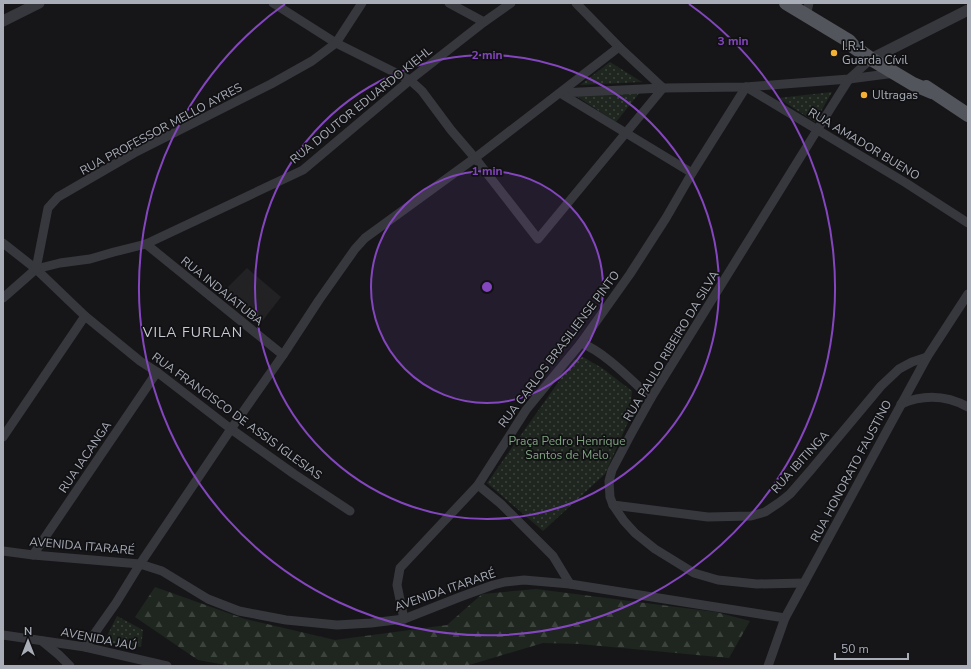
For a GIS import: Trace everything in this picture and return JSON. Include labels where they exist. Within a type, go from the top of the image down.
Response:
[{"type":"main road","points":[[786,3],[808,9],[849,41],[855,42],[896,73],[913,84],[932,92]]},
{"type":"main road","points":[[875,57],[911,75],[932,92],[968,115]]},
{"type":"street","points":[[3,21],[39,3]]},
{"type":"street","points":[[273,3],[336,43],[410,80],[422,91],[451,130],[475,158],[538,239],[663,88]]},
{"type":"street","name":"RUA PROFESSOR MELLO AYRES","points":[[36,269],[42,245],[47,212],[52,202],[58,197],[134,153],[271,84],[312,61],[336,43],[362,3]]},
{"type":"street","points":[[449,3],[484,22]]},
{"type":"street","name":"RUA DOUTOR EDUARDO KIEHL","points":[[36,269],[60,263],[90,259],[146,244],[303,170],[410,80],[484,22],[511,3]]},
{"type":"street","points":[[576,3],[619,47],[663,88]]},
{"type":"street","points":[[875,57],[968,10]]},
{"type":"street","points":[[85,647],[337,274],[365,238],[475,158],[619,47]]},
{"type":"street","name":"RUA PAULO RIBEIRO DA SILVA","points":[[804,583],[757,584],[718,580],[694,573],[655,549],[635,533],[613,506],[610,497],[609,481],[612,470],[651,398],[817,130],[849,80],[875,57]]},
{"type":"street","points":[[560,93],[663,88],[746,87],[849,80],[896,73]]},
{"type":"street","name":"RUA AMADOR BUENO","points":[[746,87],[906,183],[968,223]]},
{"type":"street","name":"RUA CARLOS BRASILIENSE PINTO","points":[[404,618],[398,585],[400,568],[478,485],[526,410],[581,343],[638,262],[746,87]]},
{"type":"street","points":[[560,93],[692,173]]},
{"type":"street","name":"RUA FRANCISCO DE ASSIS IGLESIAS","points":[[3,243],[36,269],[85,316],[140,361],[158,372],[231,430],[350,511]]},
{"type":"street","name":"RUA INDAIATUBA","points":[[146,244],[283,355]]},
{"type":"street","points":[[3,298],[36,269]]},
{"type":"street","name":"RUA HONORATO FAUSTINO","points":[[768,666],[785,618],[927,357],[968,294]]},
{"type":"street","points":[[3,437],[85,316]]},
{"type":"street","points":[[581,343],[591,347],[651,398]]},
{"type":"street","name":"RUA IBITINGA","points":[[613,506],[708,516],[751,516],[765,512],[790,494],[881,386],[899,369],[912,362],[927,357]]},
{"type":"street","name":"RUA IACANGA","points":[[33,555],[158,372]]},
{"type":"street","points":[[901,404],[913,399],[940,396],[968,407]]},
{"type":"street","points":[[478,485],[501,504],[552,556],[570,584]]},
{"type":"street","name":"AVENIDA ITARARÉ","points":[[3,551],[140,564],[162,571],[208,599],[239,610],[286,620],[337,625],[371,623],[404,618],[460,596],[505,582],[524,580],[570,584],[785,618]]},
{"type":"street","name":"AVENIDA JAÚ","points":[[3,635],[85,647],[167,666]]},
{"type":"street","points":[[40,640],[70,666]]},
{"type":"shaded area","points":[[247,268],[281,297],[260,324],[221,294]]},
{"type":"green space","points":[[610,62],[642,82],[580,85]]},
{"type":"green space","points":[[641,91],[616,122],[576,96]]},
{"type":"green space","points":[[832,92],[815,122],[778,98]]},
{"type":"green space","name":"Praça Pedro Henrique Santos de Melo","points":[[583,357],[602,368],[632,391],[629,420],[605,474],[543,531],[487,483],[574,360]]},
{"type":"green space","points":[[155,587],[245,619],[335,640],[447,625],[482,594],[536,589],[716,612],[750,621],[729,658],[579,644],[543,643],[466,666],[231,666],[198,660],[135,617]]},
{"type":"green space","points":[[117,616],[143,630],[141,647],[104,642]]},
{"type":"place","name":"I.R.1 Guarda Cívil","points":[[834,53]]},
{"type":"place","name":"Ultragas","points":[[864,95]]},
{"type":"district","name":"VILA FURLAN","points":[[193,332]]}]
